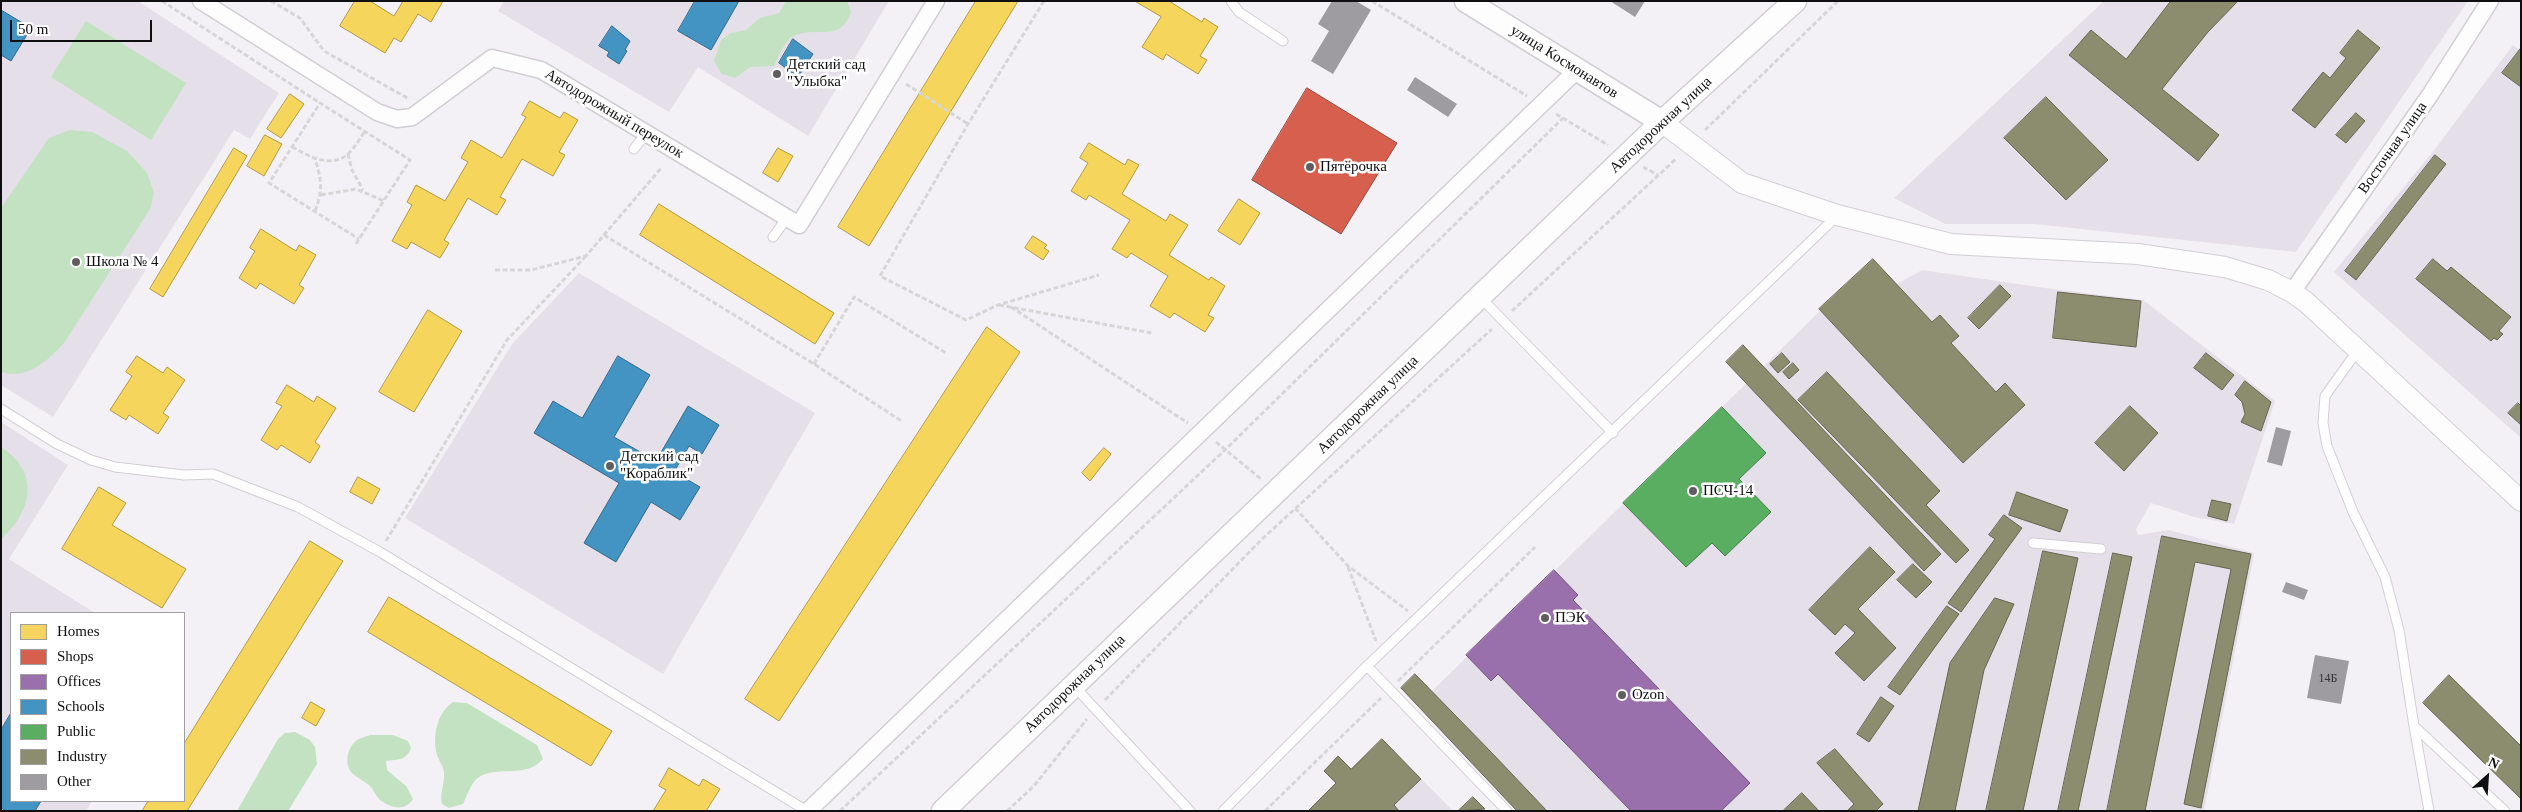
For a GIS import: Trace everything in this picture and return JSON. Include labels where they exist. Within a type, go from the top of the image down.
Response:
[{"type":"main road","name":"улица Космонавтов","points":[[1466,1],[1662,122]]},
{"type":"main road","name":"Автодорожная улица","points":[[943,811],[1626,156],[1795,1]]},
{"type":"street","name":"Автодорожный переулок","points":[[202,1],[377,112],[397,119],[412,118],[492,58],[541,70],[787,218]]},
{"type":"street","points":[[787,218],[799,225],[936,1]]},
{"type":"street","name":"Восточная улица","points":[[2292,292],[2430,95],[2490,1]]},
{"type":"street","points":[[808,811],[1201,432],[1249,389],[1577,70]]},
{"type":"street","points":[[1662,122],[1742,183],[1837,216],[1951,244],[2138,254],[2225,267],[2268,280],[2292,292],[2358,350],[2521,501]]},
{"type":"lane","points":[[1232,1],[1239,12],[1283,41]]},
{"type":"lane","points":[[634,150],[646,133]]},
{"type":"lane","points":[[1223,811],[1380,653],[1419,619],[1837,216]]},
{"type":"lane","points":[[773,236],[787,218]]},
{"type":"lane","points":[[1480,297],[1613,432]]},
{"type":"lane","points":[[2358,350],[2325,396],[2323,423],[2327,446],[2353,512],[2384,577],[2399,630],[2429,811]]},
{"type":"lane","points":[[1,409],[57,444],[90,460],[115,467],[184,475],[213,474],[298,507],[380,552],[808,811]]},
{"type":"lane","points":[[2033,543],[2101,549]]},
{"type":"lane","points":[[1367,666],[1507,811]]},
{"type":"lane","points":[[1073,686],[1190,811]]},
{"type":"lane","points":[[2414,726],[2505,811]]},
{"type":"path","points":[[162,1],[410,160],[356,244]]},
{"type":"path","points":[[271,1],[300,18],[324,51],[410,100]]},
{"type":"path","points":[[1044,1],[968,124],[880,276],[966,320],[998,305],[1099,275]]},
{"type":"path","points":[[1372,1],[1658,175]]},
{"type":"path","points":[[1007,811],[1034,786],[1096,709],[1254,547],[1503,320],[1692,144],[1724,110],[1838,1]]},
{"type":"path","points":[[891,74],[968,124]]},
{"type":"path","points":[[320,103],[269,182],[359,240]]},
{"type":"path","points":[[840,811],[1226,449],[1563,118]]},
{"type":"path","points":[[292,146],[316,159],[333,160],[348,154],[365,131]]},
{"type":"path","points":[[348,154],[356,181],[364,192]]},
{"type":"path","points":[[315,211],[321,195],[322,179],[316,159]]},
{"type":"path","points":[[380,552],[507,340],[586,256],[662,167]]},
{"type":"path","points":[[321,195],[356,188],[384,201]]},
{"type":"path","points":[[604,235],[814,364],[903,422]]},
{"type":"path","points":[[495,270],[531,270],[586,256]]},
{"type":"path","points":[[814,364],[854,297],[946,353]]},
{"type":"path","points":[[998,305],[1152,333]]},
{"type":"path","points":[[1011,307],[1226,449],[1296,508],[1348,566],[1419,619]]},
{"type":"path","points":[[1348,566],[1380,653]]},
{"type":"shaded area","name":"Школа № 4","points":[[1,1],[138,1],[279,93],[250,139],[234,130],[53,417],[1,385]]},
{"type":"shaded area","name":"Детский сад \"Улыбка\"","points":[[504,1],[889,1],[808,136],[698,67],[669,112],[498,11]]},
{"type":"shaded area","points":[[2104,1],[2468,1],[2296,252],[2034,224],[1945,224],[1894,198]]},
{"type":"shaded area","points":[[2513,45],[2521,51],[2521,438],[2334,272],[2435,149]]},
{"type":"shaded area","points":[[1873,259],[1897,284],[1922,270],[2143,300],[2275,401],[2234,524],[2194,517],[2151,503],[2136,529],[2138,535],[2169,530],[2254,553],[2204,811],[1517,811],[1401,688],[1415,674],[1432,691]]},
{"type":"shaded area","name":"Детский сад \"Кораблик\"","points":[[579,273],[815,413],[663,674],[405,518],[512,344]]},
{"type":"shaded area","points":[[1,422],[68,465],[9,559],[93,612],[10,612],[10,802],[91,802],[86,811],[1,811]]},
{"type":"shaded area","points":[[1382,739],[1453,811],[1308,811],[1336,784],[1324,771],[1338,756],[1351,769]]},
{"type":"green space","points":[[786,1],[847,1],[851,12],[846,22],[840,28],[826,32],[810,32],[789,39],[774,66],[750,67],[735,78],[722,74],[714,61],[721,40],[731,33],[746,30],[760,18],[779,13]]},
{"type":"green space","points":[[86,21],[186,83],[151,140],[51,77]]},
{"type":"green space","points":[[70,130],[92,132],[127,151],[147,173],[154,193],[150,209],[64,343],[44,362],[28,371],[11,374],[1,372],[1,208],[49,138]]},
{"type":"green space","points":[[1,447],[14,457],[22,468],[27,480],[28,492],[20,516],[1,539]]},
{"type":"green space","points":[[453,702],[467,703],[537,745],[543,759],[529,769],[495,772],[479,777],[471,786],[463,804],[449,808],[442,804],[441,796],[444,773],[437,755],[435,740],[437,726],[443,712]]},
{"type":"green space","points":[[295,732],[310,740],[315,747],[317,764],[288,811],[237,811],[278,739],[285,733]]},
{"type":"green space","points":[[370,735],[393,735],[408,741],[411,748],[407,755],[402,759],[386,761],[387,770],[406,786],[413,799],[406,806],[393,807],[384,803],[371,787],[352,773],[347,761],[350,748],[360,738]]},
{"type":"building: Homes","points":[[355,1],[370,1],[394,16],[403,1],[443,1],[431,22],[418,14],[401,42],[394,38],[385,53],[340,26]]},
{"type":"building: Homes","points":[[976,1],[1018,1],[869,246],[838,227]]},
{"type":"building: Homes","points":[[1135,1],[1169,1],[1202,22],[1204,18],[1218,27],[1200,56],[1207,60],[1198,74],[1166,54],[1163,60],[1142,47],[1161,17]]},
{"type":"building: Homes","points":[[290,94],[304,104],[281,138],[267,129]]},
{"type":"building: Homes","points":[[530,101],[560,118],[564,112],[578,120],[559,152],[565,155],[553,176],[522,159],[500,197],[506,200],[497,215],[468,198],[444,240],[449,243],[440,258],[411,242],[407,249],[392,241],[412,205],[407,202],[416,185],[445,201],[468,162],[461,158],[471,140],[502,158],[526,117],[522,115]]},
{"type":"building: Homes","points":[[265,135],[282,144],[264,176],[247,166]]},
{"type":"building: Homes","points":[[1089,143],[1125,165],[1128,159],[1139,165],[1122,194],[1166,221],[1170,214],[1188,225],[1169,255],[1209,280],[1211,277],[1225,286],[1208,315],[1214,318],[1205,332],[1174,313],[1170,318],[1150,306],[1168,276],[1131,253],[1127,258],[1112,249],[1130,220],[1089,195],[1086,200],[1071,191],[1088,163],[1080,158]]},
{"type":"building: Homes","points":[[234,148],[247,156],[163,297],[150,289]]},
{"type":"building: Homes","points":[[778,148],[793,156],[778,182],[763,173]]},
{"type":"building: Homes","points":[[1239,199],[1260,213],[1240,245],[1218,231]]},
{"type":"building: Homes","points":[[659,204],[834,313],[815,344],[640,235]]},
{"type":"building: Homes","points":[[261,229],[296,251],[299,245],[316,255],[299,285],[304,288],[294,304],[260,283],[256,289],[239,278],[255,251],[250,248]]},
{"type":"building: Homes","points":[[1033,236],[1047,245],[1044,248],[1049,251],[1043,260],[1025,248]]},
{"type":"building: Homes","points":[[428,310],[462,331],[414,412],[379,392]]},
{"type":"building: Homes","points":[[987,327],[1020,352],[779,721],[745,699]]},
{"type":"building: Homes","points":[[137,356],[163,373],[167,367],[185,380],[163,413],[169,417],[158,434],[129,415],[126,420],[110,410],[132,376],[126,372]]},
{"type":"building: Homes","points":[[287,385],[314,402],[317,396],[336,408],[315,442],[320,446],[310,463],[281,445],[277,450],[261,440],[282,406],[276,403]]},
{"type":"building: Homes","points":[[1104,448],[1111,454],[1090,481],[1082,473]]},
{"type":"building: Homes","points":[[358,477],[380,489],[372,504],[350,492]]},
{"type":"building: Homes","points":[[99,487],[126,503],[112,525],[186,569],[162,608],[62,549]]},
{"type":"building: Homes","points":[[310,541],[343,561],[187,811],[142,811],[147,802],[185,802],[185,742]]},
{"type":"building: Homes","points":[[389,597],[612,731],[591,766],[368,632]]},
{"type":"building: Homes","points":[[311,702],[325,710],[316,726],[302,718]]},
{"type":"building: Homes","points":[[669,768],[699,786],[703,779],[720,789],[706,811],[653,811],[666,790],[659,786]]},
{"type":"building: Shops","points":[[1307,88],[1397,143],[1341,234],[1252,180]]},
{"type":"building: Offices","points":[[1554,570],[1578,595],[1573,600],[1750,783],[1721,811],[1631,811],[1498,674],[1491,681],[1466,655]]},
{"type":"building: Schools","points":[[695,1],[739,1],[711,50],[678,31]]},
{"type":"building: Schools","points":[[1,10],[31,28],[11,61],[1,55]]},
{"type":"building: Schools","points":[[612,26],[630,41],[625,50],[627,51],[619,64],[607,56],[609,52],[599,46]]},
{"type":"building: Schools","points":[[793,39],[813,54],[798,77],[779,63]]},
{"type":"building: Schools","points":[[618,356],[650,375],[614,437],[656,461],[688,406],[719,425],[702,454],[689,446],[674,472],[700,487],[680,520],[651,502],[616,562],[584,543],[619,483],[534,433],[553,401],[582,418]]},
{"type":"building: Schools","points":[[10,715],[10,802],[40,802],[35,811],[6,811],[1,808],[1,730]]},
{"type":"building: Public","name":"ПСЧ-14","points":[[1722,407],[1766,453],[1739,479],[1771,512],[1725,556],[1712,543],[1686,567],[1623,503]]},
{"type":"building: Industry","points":[[2171,1],[2238,1],[2208,32],[2162,89],[2219,135],[2198,161],[2069,55],[2091,30],[2126,59]]},
{"type":"building: Industry","points":[[2358,30],[2380,48],[2315,128],[2292,110],[2323,72],[2330,78],[2346,58],[2340,53]]},
{"type":"building: Industry","points":[[2521,48],[2521,87],[2502,73]]},
{"type":"building: Industry","points":[[2046,97],[2108,160],[2066,200],[2004,138]]},
{"type":"building: Industry","points":[[2356,113],[2365,121],[2346,143],[2336,135]]},
{"type":"building: Industry","points":[[2435,155],[2446,164],[2356,280],[2345,271]]},
{"type":"building: Industry","points":[[1873,259],[1932,322],[1940,315],[1959,336],[1951,343],[1996,392],[2005,383],[2025,405],[1963,463],[1819,309]]},
{"type":"building: Industry","points":[[2433,259],[2447,271],[2451,267],[2511,317],[2499,331],[2503,334],[2497,340],[2494,338],[2491,341],[2416,279]]},
{"type":"building: Industry","points":[[2000,285],[2011,296],[1979,329],[1968,318]]},
{"type":"building: Industry","points":[[2058,292],[2141,301],[2136,347],[2053,338]]},
{"type":"building: Industry","points":[[1743,345],[1941,554],[1924,571],[1726,362]]},
{"type":"building: Industry","points":[[1782,353],[1790,362],[1778,373],[1770,364]]},
{"type":"building: Industry","points":[[2206,353],[2234,375],[2222,390],[2194,368]]},
{"type":"building: Industry","points":[[1793,363],[1799,370],[1789,379],[1783,372]]},
{"type":"building: Industry","points":[[1827,372],[1940,491],[1926,505],[1969,550],[1956,563],[1798,400]]},
{"type":"building: Industry","points":[[2245,381],[2271,402],[2261,431],[2241,422],[2245,414],[2242,402],[2235,395]]},
{"type":"building: Industry","points":[[2518,403],[2521,406],[2521,425],[2508,413]]},
{"type":"building: Industry","points":[[2130,406],[2158,433],[2124,471],[2095,443]]},
{"type":"building: Industry","points":[[2017,492],[2068,510],[2060,532],[2009,515]]},
{"type":"building: Industry","points":[[2212,500],[2231,504],[2227,521],[2208,516]]},
{"type":"building: Industry","points":[[2004,515],[2022,528],[1961,612],[1948,603],[1995,539],[1989,535]]},
{"type":"building: Industry","points":[[2162,536],[2251,554],[2201,808],[2184,804],[2231,569],[2195,562],[2145,811],[2107,811]]},
{"type":"building: Industry","points":[[1870,547],[1895,572],[1858,609],[1896,648],[1864,681],[1835,653],[1855,633],[1845,624],[1835,635],[1809,610]]},
{"type":"building: Industry","points":[[2043,551],[2078,558],[2023,811],[1986,811]]},
{"type":"building: Industry","points":[[2113,553],[2132,557],[2078,811],[2058,811]]},
{"type":"building: Industry","points":[[1913,564],[1932,582],[1916,598],[1897,580]]},
{"type":"building: Industry","points":[[1995,598],[2014,604],[1984,670],[1955,811],[1918,811],[1950,663]]},
{"type":"building: Industry","points":[[1947,606],[1959,614],[1900,695],[1888,687]]},
{"type":"building: Industry","points":[[1415,674],[1547,811],[1517,811],[1401,688]]},
{"type":"building: Industry","points":[[2449,675],[2521,746],[2521,799],[2423,703]]},
{"type":"building: Industry","points":[[1881,697],[1894,706],[1869,742],[1857,734]]},
{"type":"building: Industry","points":[[1382,739],[1421,779],[1394,805],[1399,811],[1308,811],[1336,783],[1324,771],[1338,756],[1351,769]]},
{"type":"building: Industry","points":[[1835,749],[1883,804],[1876,811],[1847,811],[1854,804],[1817,763]]},
{"type":"building: Industry","points":[[1802,793],[1819,811],[1783,811]]},
{"type":"building: Industry","points":[[1473,797],[1485,809],[1458,811]]},
{"type":"building: Other","points":[[1332,1],[1356,1],[1371,10],[1333,74],[1311,61],[1329,31],[1318,24]]},
{"type":"building: Other","points":[[1610,1],[1645,1],[1635,17]]},
{"type":"building: Other","points":[[1415,77],[1457,104],[1448,117],[1407,90]]},
{"type":"building: Other","points":[[2276,427],[2291,431],[2282,466],[2267,462]]},
{"type":"building: Other","points":[[2286,582],[2308,590],[2304,600],[2282,592]]},
{"type":"building: Other","points":[[2315,655],[2349,661],[2341,704],[2307,698]]},
{"type":"place","name":"Детский сад \"Улыбка\"","points":[[777,74]]},
{"type":"place","name":"Пятёрочка","points":[[1310,167]]},
{"type":"place","name":"Школа № 4","points":[[76,262]]},
{"type":"place","name":"Детский сад \"Кораблик\"","points":[[610,466]]},
{"type":"place","name":"ПСЧ-14","points":[[1693,491]]},
{"type":"place","name":"ПЭК","points":[[1545,618]]},
{"type":"place","name":"Ozon","points":[[1622,695]]}]
